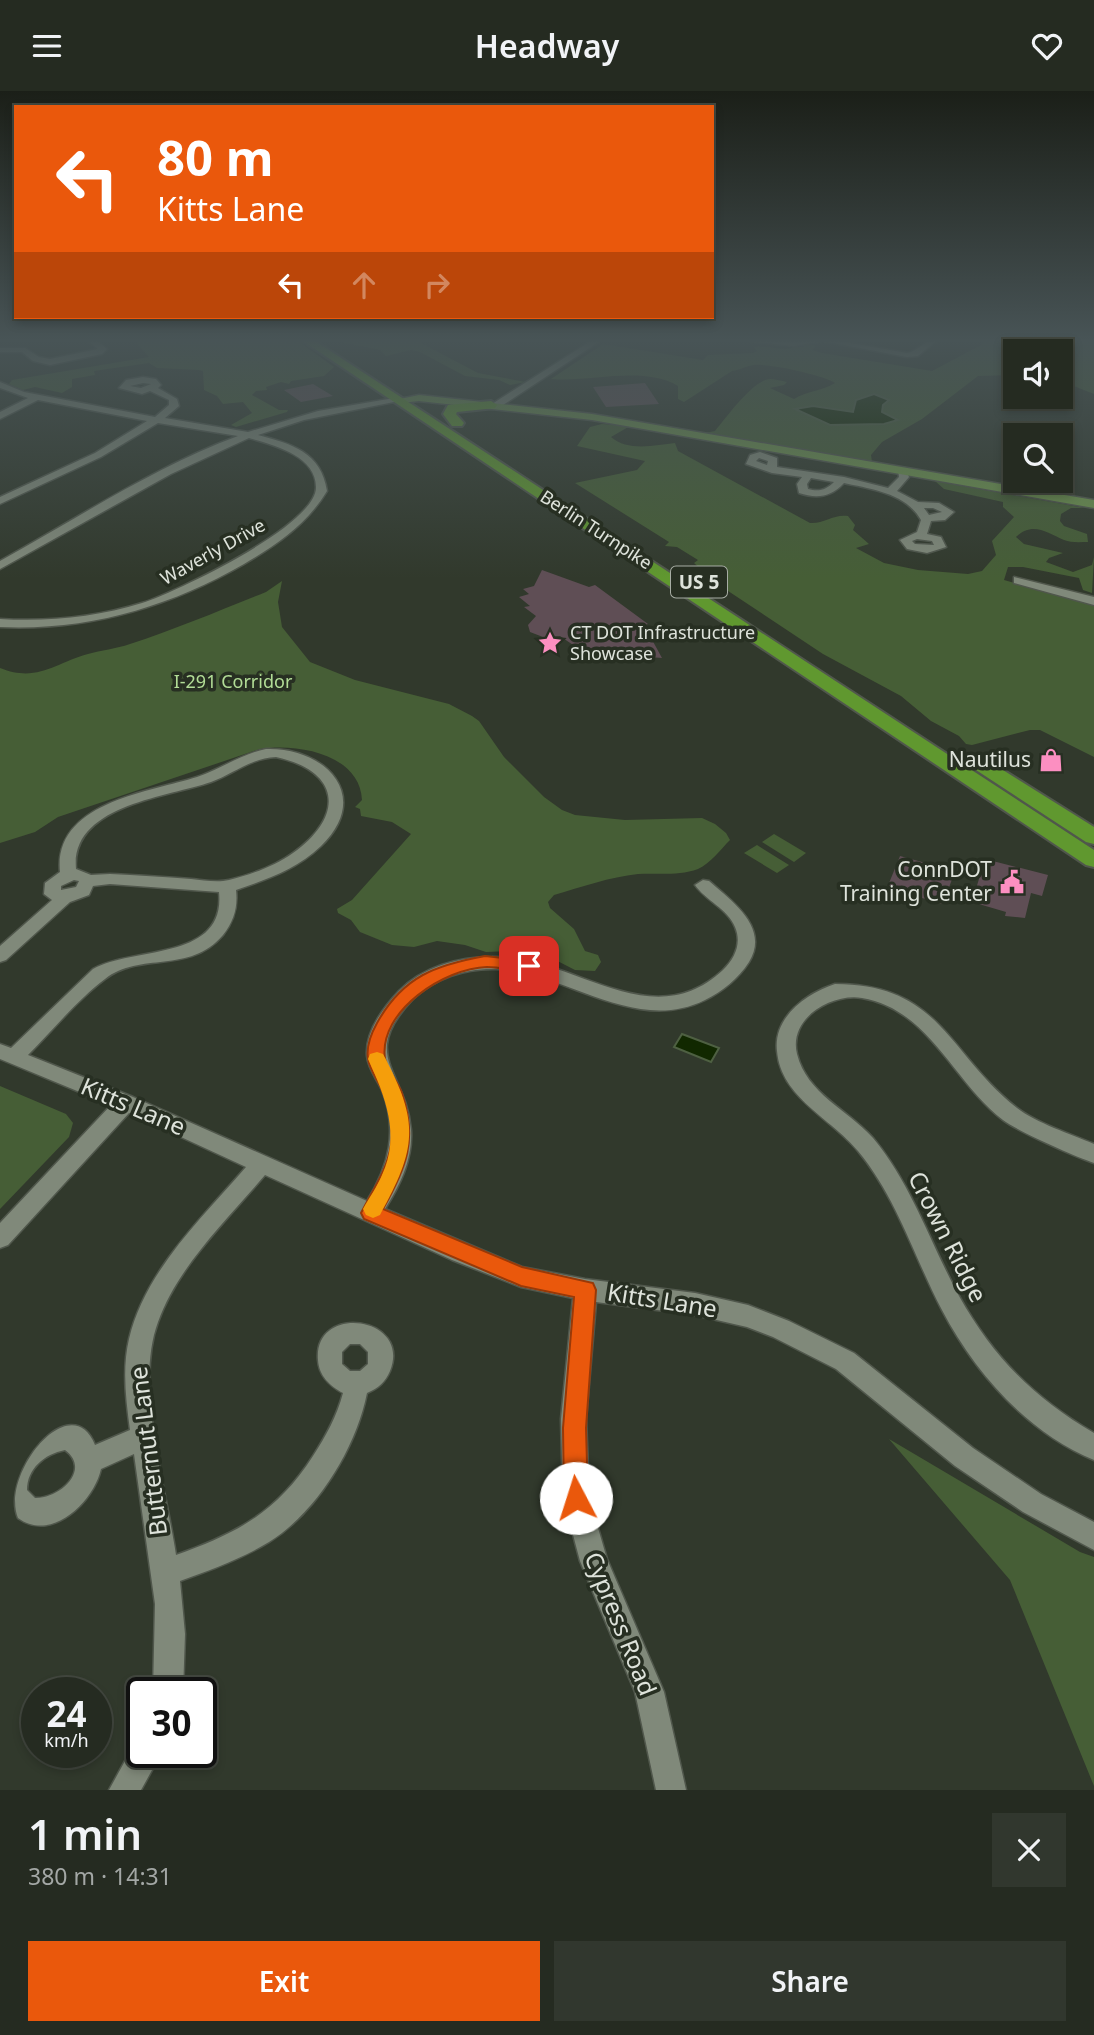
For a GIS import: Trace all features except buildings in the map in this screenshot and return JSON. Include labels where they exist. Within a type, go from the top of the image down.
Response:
[{"type":"highway","name":"Berlin Turnpike","points":[[433,420],[561,500],[826,673],[1094,837]]},
{"type":"highway","name":"Berlin Turnpike","points":[[453,420],[561,500]]},
{"type":"highway","name":"Berlin Turnpike","points":[[826,673],[1094,860]]},
{"type":"main road","points":[[611,420],[1094,503]]},
{"type":"street","points":[[0,501],[39,480],[91,459],[155,420]]},
{"type":"street","name":"Waverly Drive","points":[[0,622],[83,619],[149,604],[198,584],[263,547],[300,521],[320,500],[323,490],[320,475],[293,450],[248,435],[164,420]]},
{"type":"street","points":[[0,566],[168,473],[248,435],[295,420]]},
{"type":"street","points":[[772,470],[874,488],[890,492],[916,505],[936,505],[949,512],[941,518],[925,518]]},
{"type":"street","points":[[874,488],[902,472],[904,477],[890,492]]},
{"type":"street","points":[[808,476],[802,484],[803,491],[813,495],[823,495],[840,482]]},
{"type":"street","points":[[916,505],[925,518],[925,529],[921,535]]},
{"type":"street","points":[[1018,580],[1094,601]]},
{"type":"street","points":[[59,896],[53,883],[69,875],[80,875],[87,881],[110,879],[227,887],[279,868],[301,855],[331,822],[337,806],[337,790],[332,779],[319,767],[283,754],[262,754],[201,781],[131,798],[90,821],[68,853],[69,875]]},
{"type":"street","points":[[0,941],[59,896],[78,894],[87,881]]},
{"type":"street","points":[[371,1213],[392,1176],[401,1145],[393,1092],[377,1059],[380,1033],[394,1009],[417,985],[451,968],[485,961],[548,970],[638,1004],[668,1005],[695,997],[718,986],[738,966],[747,943],[744,926],[704,885]]},
{"type":"street","points":[[7,1054],[99,974],[114,965],[135,959],[177,955],[191,951],[205,941],[228,911],[227,887]]},
{"type":"street","points":[[0,955],[59,896]]},
{"type":"street","name":"Crown Ridge","points":[[1094,1154],[1012,1115],[931,1026],[898,1003],[863,991],[835,991],[810,1003],[790,1024],[786,1050],[796,1081],[865,1144],[900,1195],[950,1302],[976,1347],[1028,1404],[1059,1427],[1094,1447]]},
{"type":"street","name":"Kitts Lane","points":[[7,1054],[126,1103],[512,1273],[553,1285],[649,1296],[718,1308],[781,1329],[845,1361],[873,1380],[964,1457],[997,1480],[1094,1537]]},
{"type":"street","points":[[0,1238],[126,1103]]},
{"type":"street","name":"Butternut Lane","points":[[169,1677],[172,1643],[144,1437],[137,1376],[138,1347],[155,1301],[190,1251],[262,1163]]},
{"type":"street","name":"Cypress Road","points":[[585,1290],[574,1428],[576,1498],[598,1573],[638,1662],[654,1709],[671,1790]]},
{"type":"street","points":[[164,1573],[249,1540],[267,1529],[291,1508],[313,1482],[344,1429],[351,1412],[356,1383]]},
{"type":"street","points":[[89,1461],[144,1437]]},
{"type":"street","points":[[124,1790],[137,1768]]},
{"type":"green space","points":[[239,420],[259,420],[236,427],[231,425]]},
{"type":"green space","points":[[724,420],[920,420],[882,442],[871,455],[872,462],[705,433],[715,431]]},
{"type":"green space","points":[[602,424],[630,426],[611,437],[626,445],[675,443],[678,451],[810,523],[848,516],[855,525],[853,530],[869,544],[856,548],[884,563],[918,570],[968,574],[982,571],[996,555],[992,541],[1014,517],[1003,507],[1003,502],[944,489],[935,481],[1085,508],[1071,508],[1061,514],[1060,521],[1064,526],[1087,534],[1088,542],[1067,541],[1034,529],[1022,532],[1016,537],[1024,544],[1063,553],[1049,558],[1046,562],[1073,572],[1092,565],[1094,557],[1092,593],[1083,590],[1079,578],[1023,567],[1008,567],[1004,580],[1094,605],[1094,757],[1040,730],[966,744],[959,736],[931,721],[901,696],[823,654],[716,583],[694,563],[698,560],[677,547],[665,546],[669,542],[575,483],[637,470],[645,461],[577,446],[590,427]]},
{"type":"green space","name":"I-291 Corridor","points":[[282,581],[278,602],[282,627],[310,662],[355,680],[449,704],[472,716],[479,721],[504,757],[544,797],[562,810],[575,815],[625,820],[702,818],[715,824],[730,840],[698,869],[676,873],[627,875],[554,895],[548,902],[550,908],[574,929],[585,951],[598,955],[601,962],[595,971],[575,970],[536,950],[486,952],[465,945],[437,941],[414,947],[392,945],[360,932],[351,920],[338,913],[337,909],[352,900],[411,834],[392,822],[361,816],[360,809],[355,807],[362,800],[359,784],[350,772],[339,762],[308,750],[260,749],[58,817],[35,832],[0,843],[0,668],[13,672],[35,673],[88,654],[125,646],[266,592]]},
{"type":"green space","points":[[774,834],[806,853],[794,862],[762,842]]},
{"type":"green space","points":[[757,845],[789,865],[777,873],[744,853]]},
{"type":"green space","points":[[0,1086],[66,1114],[73,1123],[69,1137],[0,1209]]},
{"type":"green space","points":[[889,1439],[1080,1552],[1094,1557],[1094,1786],[1010,1580]]},
{"type":"shaded area","points":[[820,420],[897,420],[884,424],[830,425]]},
{"type":"shaded area","points":[[682,1034],[719,1048],[711,1062],[674,1047]]},
{"type":"slow traffic","points":[[373,1209],[392,1176],[401,1145],[393,1092],[377,1059]]},
{"type":"place","name":"CT DOT Infrastructure Showcase","points":[[550,643]]},
{"type":"place","name":"Nautilus","points":[[1051,760]]},
{"type":"place","name":"ConnDOT Training Center","points":[[1012,882]]},
{"type":"route","points":[[529,966],[485,961],[451,968],[417,985],[394,1009],[380,1033],[377,1059],[393,1092],[401,1145],[392,1176],[371,1213],[493,1266],[553,1285],[585,1290],[574,1428],[576,1498]]}]
